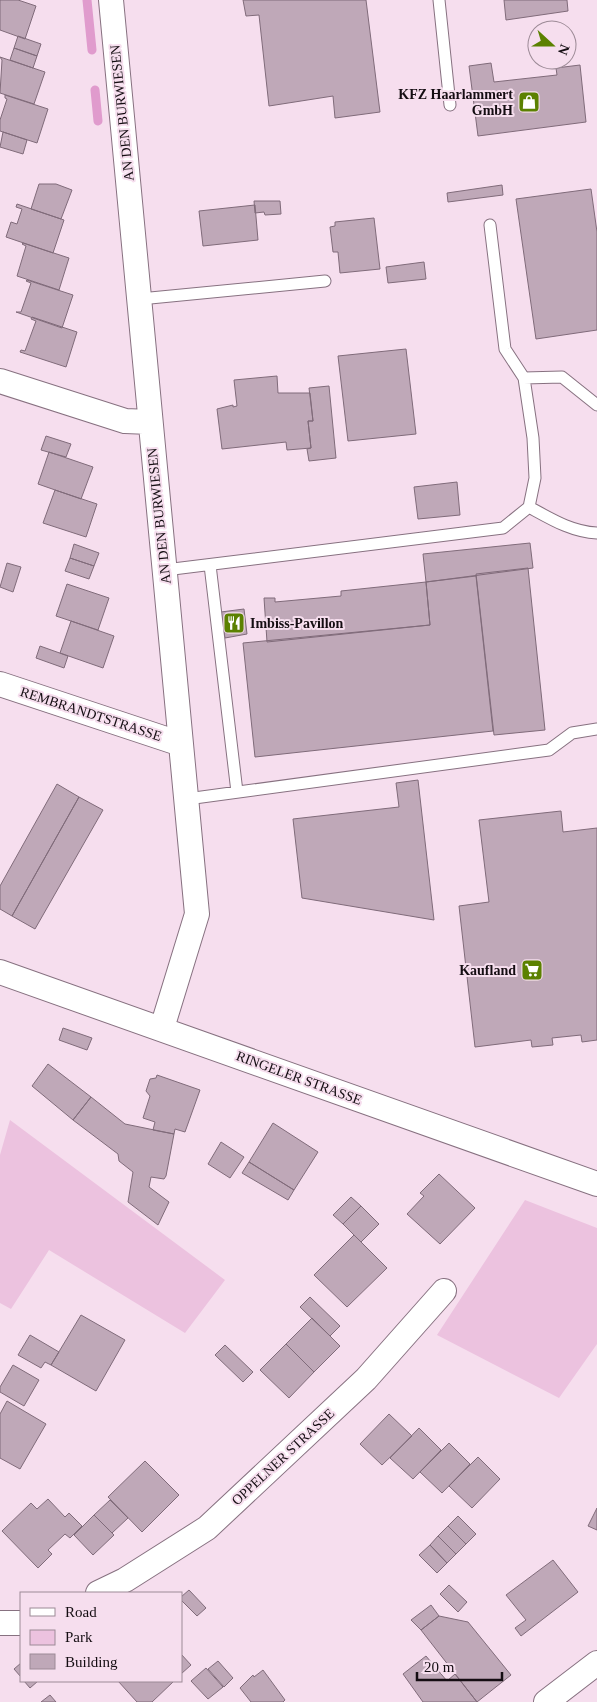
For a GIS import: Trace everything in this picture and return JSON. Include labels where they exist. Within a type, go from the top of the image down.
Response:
[{"type":"street","name":"AN DEN BURWIESEN","points":[[111,0],[197,914],[162,1028]]},
{"type":"street","points":[[0,381],[125,422],[150,422]]},
{"type":"street","name":"REMBRANDTSTRASSE","points":[[0,684],[181,744]]},
{"type":"street","name":"RINGELER STRASSE","points":[[0,972],[597,1184]]},
{"type":"street","name":"OPPELNER STRASSE","points":[[100,1592],[125,1580],[206,1528],[366,1379],[444,1291]]},
{"type":"street","points":[[0,1623],[20,1623]]},
{"type":"street","points":[[546,1702],[597,1663]]},
{"type":"lane","points":[[438,0],[450,105]]},
{"type":"lane","points":[[165,570],[503,528],[529,507],[535,478],[533,438],[524,378],[505,349],[490,225]]},
{"type":"lane","points":[[140,299],[325,282]]},
{"type":"lane","points":[[524,378],[562,377],[597,405]]},
{"type":"lane","points":[[529,507],[557,523],[584,532],[597,533]]},
{"type":"lane","points":[[210,564],[237,792]]},
{"type":"lane","points":[[186,799],[549,750],[572,733],[597,729]]},
{"type":"green space","points":[[10,1120],[225,1280],[185,1333],[49,1250],[11,1309],[0,1303],[0,1155]]},
{"type":"green space","points":[[525,1200],[597,1228],[597,1344],[559,1398],[437,1335]]},
{"type":"building","points":[[0,0],[18,0],[36,6],[25,39],[0,30]]},
{"type":"building","points":[[243,0],[366,0],[380,112],[335,118],[333,96],[269,106],[259,15],[246,16]]},
{"type":"building","points":[[504,0],[567,0],[568,11],[506,20]]},
{"type":"building","points":[[18,36],[41,44],[37,56],[14,48]]},
{"type":"building","points":[[14,48],[37,56],[33,68],[10,60]]},
{"type":"building","points":[[0,57],[45,72],[34,104],[0,93],[2,60]]},
{"type":"building","name":"KFZ Haarlammert GmbH","points":[[491,63],[494,82],[557,75],[556,70],[577,70],[577,65],[580,65],[586,122],[478,136],[469,66]]},
{"type":"building","points":[[5,95],[48,109],[37,143],[0,131],[0,120],[7,99]]},
{"type":"building","points":[[3,132],[27,140],[23,154],[0,147]]},
{"type":"building","points":[[39,184],[56,184],[72,190],[61,219],[31,209]]},
{"type":"building","points":[[502,185],[503,195],[448,202],[447,193]]},
{"type":"building","points":[[591,189],[597,232],[597,330],[536,339],[516,199]]},
{"type":"building","points":[[254,201],[280,201],[281,214],[265,215],[264,212],[255,213]]},
{"type":"building","points":[[17,204],[64,220],[53,253],[6,237],[11,222],[17,224],[22,209],[16,207]]},
{"type":"building","points":[[255,205],[258,240],[203,246],[199,211]]},
{"type":"building","points":[[374,218],[380,269],[340,273],[338,252],[333,252],[330,227],[335,226],[335,222]]},
{"type":"building","points":[[23,243],[69,258],[59,290],[17,276],[26,246]]},
{"type":"building","points":[[424,262],[426,279],[388,283],[386,267]]},
{"type":"building","points":[[27,280],[73,295],[62,328],[16,312],[21,312],[31,283]]},
{"type":"building","points":[[32,317],[77,332],[66,367],[20,352],[21,350],[25,351],[36,321],[31,319]]},
{"type":"building","points":[[406,349],[416,434],[348,441],[338,356]]},
{"type":"building","points":[[277,376],[278,393],[310,393],[313,421],[308,421],[311,448],[287,450],[286,442],[222,449],[217,409],[233,405],[233,407],[237,406],[234,380]]},
{"type":"building","points":[[329,386],[336,458],[309,461],[307,449],[311,448],[308,421],[313,421],[309,388]]},
{"type":"building","points":[[46,436],[71,444],[66,457],[41,450]]},
{"type":"building","points":[[49,452],[93,467],[81,499],[38,484]]},
{"type":"building","points":[[457,482],[460,515],[418,519],[414,487]]},
{"type":"building","points":[[55,490],[97,504],[86,537],[43,523]]},
{"type":"building","points":[[530,543],[533,568],[426,582],[423,554]]},
{"type":"building","points":[[74,544],[99,553],[94,566],[70,558]]},
{"type":"building","points":[[70,558],[94,566],[89,579],[65,571]]},
{"type":"building","points":[[7,563],[21,567],[13,592],[0,587]]},
{"type":"building","points":[[528,568],[545,730],[494,735],[476,574]]},
{"type":"building","points":[[476,576],[493,731],[255,757],[243,643],[430,625],[426,582]]},
{"type":"building","points":[[426,582],[430,625],[267,642],[264,598],[275,598],[275,602],[341,596],[341,591]]},
{"type":"building","points":[[67,584],[109,598],[98,630],[56,616]]},
{"type":"building","name":"Imbiss-Pavillon","points":[[244,609],[247,634],[225,638],[221,612]]},
{"type":"building","points":[[71,621],[114,636],[103,668],[60,653]]},
{"type":"building","points":[[40,646],[68,656],[64,668],[36,658]]},
{"type":"building","points":[[418,780],[434,920],[302,898],[293,819],[399,807],[396,783]]},
{"type":"building","points":[[57,784],[79,797],[12,916],[0,909],[0,886]]},
{"type":"building","points":[[79,797],[103,810],[35,929],[12,916]]},
{"type":"building","name":"Kaufland","points":[[561,811],[563,832],[597,828],[597,1040],[582,1042],[581,1035],[552,1038],[553,1045],[532,1047],[531,1040],[475,1047],[459,906],[489,902],[479,820]]},
{"type":"building","points":[[63,1028],[92,1038],[87,1050],[59,1040]]},
{"type":"building","points":[[48,1064],[91,1097],[73,1120],[32,1086]]},
{"type":"building","points":[[157,1075],[200,1090],[185,1132],[175,1129],[174,1134],[153,1130],[155,1122],[143,1118],[150,1096],[146,1091],[150,1079],[156,1078]]},
{"type":"building","points":[[91,1097],[125,1124],[174,1134],[166,1176],[164,1179],[151,1177],[149,1187],[169,1202],[158,1225],[128,1202],[133,1172],[119,1161],[118,1154],[73,1120]]},
{"type":"building","points":[[273,1123],[318,1152],[294,1190],[249,1162]]},
{"type":"building","points":[[221,1142],[244,1157],[230,1178],[208,1164]]},
{"type":"building","points":[[249,1162],[294,1190],[288,1200],[242,1173]]},
{"type":"building","points":[[439,1174],[475,1208],[440,1244],[407,1214],[424,1196],[420,1193]]},
{"type":"building","points":[[351,1197],[361,1206],[343,1224],[333,1215]]},
{"type":"building","points":[[361,1206],[379,1224],[361,1242],[343,1224]]},
{"type":"building","points":[[354,1235],[387,1268],[347,1307],[314,1275]]},
{"type":"building","points":[[310,1297],[340,1326],[330,1336],[300,1307]]},
{"type":"building","points":[[81,1315],[125,1340],[96,1391],[51,1365]]},
{"type":"building","points":[[312,1318],[340,1346],[314,1372],[286,1344]]},
{"type":"building","points":[[30,1335],[59,1352],[51,1365],[45,1362],[41,1368],[18,1355]]},
{"type":"building","points":[[286,1344],[314,1372],[289,1398],[260,1370]]},
{"type":"building","points":[[225,1345],[253,1372],[243,1382],[215,1355]]},
{"type":"building","points":[[13,1365],[39,1380],[24,1406],[0,1392],[0,1387]]},
{"type":"building","points":[[7,1401],[46,1424],[20,1469],[0,1458],[0,1414]]},
{"type":"building","points":[[389,1414],[412,1436],[382,1465],[360,1444]]},
{"type":"building","points":[[419,1428],[441,1450],[413,1479],[390,1458]]},
{"type":"building","points":[[449,1443],[470,1464],[442,1493],[420,1472]]},
{"type":"building","points":[[478,1457],[500,1479],[472,1508],[449,1486]]},
{"type":"building","points":[[145,1461],[179,1495],[142,1532],[108,1497]]},
{"type":"building","points":[[48,1499],[65,1517],[69,1513],[82,1526],[70,1538],[65,1534],[48,1550],[52,1554],[38,1568],[2,1531],[31,1503],[37,1509]]},
{"type":"building","points":[[110,1500],[128,1518],[112,1533],[94,1515]]},
{"type":"building","points":[[597,1508],[597,1530],[588,1526]]},
{"type":"building","points":[[94,1515],[114,1535],[93,1555],[74,1535]]},
{"type":"building","points":[[458,1516],[476,1534],[466,1544],[448,1526]]},
{"type":"building","points":[[448,1526],[466,1544],[456,1554],[438,1536]]},
{"type":"building","points":[[438,1536],[456,1554],[447,1563],[430,1545]]},
{"type":"building","points":[[430,1545],[447,1563],[437,1573],[419,1555]]},
{"type":"building","points":[[553,1560],[578,1592],[521,1636],[515,1628],[526,1620],[506,1595]]},
{"type":"building","points":[[449,1585],[467,1602],[458,1612],[440,1594]]},
{"type":"building","points":[[189,1590],[206,1608],[197,1616],[182,1601],[182,1596]]},
{"type":"building","points":[[431,1605],[439,1616],[421,1630],[411,1620]]},
{"type":"building","points":[[439,1616],[468,1622],[511,1675],[477,1702],[421,1630]]},
{"type":"building","points":[[182,1655],[191,1665],[182,1673]]},
{"type":"building","points":[[426,1656],[447,1681],[455,1674],[477,1702],[423,1702],[403,1674]]},
{"type":"building","points":[[218,1661],[233,1678],[224,1687],[208,1669]]},
{"type":"building","points":[[20,1664],[20,1676],[14,1669]]},
{"type":"building","points":[[206,1668],[223,1687],[208,1699],[191,1681]]},
{"type":"building","points":[[263,1670],[285,1700],[283,1702],[251,1702],[240,1688],[253,1675],[254,1677]]},
{"type":"building","points":[[25,1682],[37,1682],[30,1688]]},
{"type":"building","points":[[119,1682],[173,1682],[152,1702],[137,1702]]},
{"type":"building","points":[[50,1695],[56,1702],[41,1702]]},
{"type":"waterway","points":[[87,0],[92,50]]},
{"type":"waterway","points":[[95,90],[98,121]]},
{"type":"place","name":"KFZ Haarlammert GmbH","points":[[529,102]]},
{"type":"place","name":"Imbiss-Pavillon","points":[[234,623]]},
{"type":"place","name":"Kaufland","points":[[532,970]]}]
